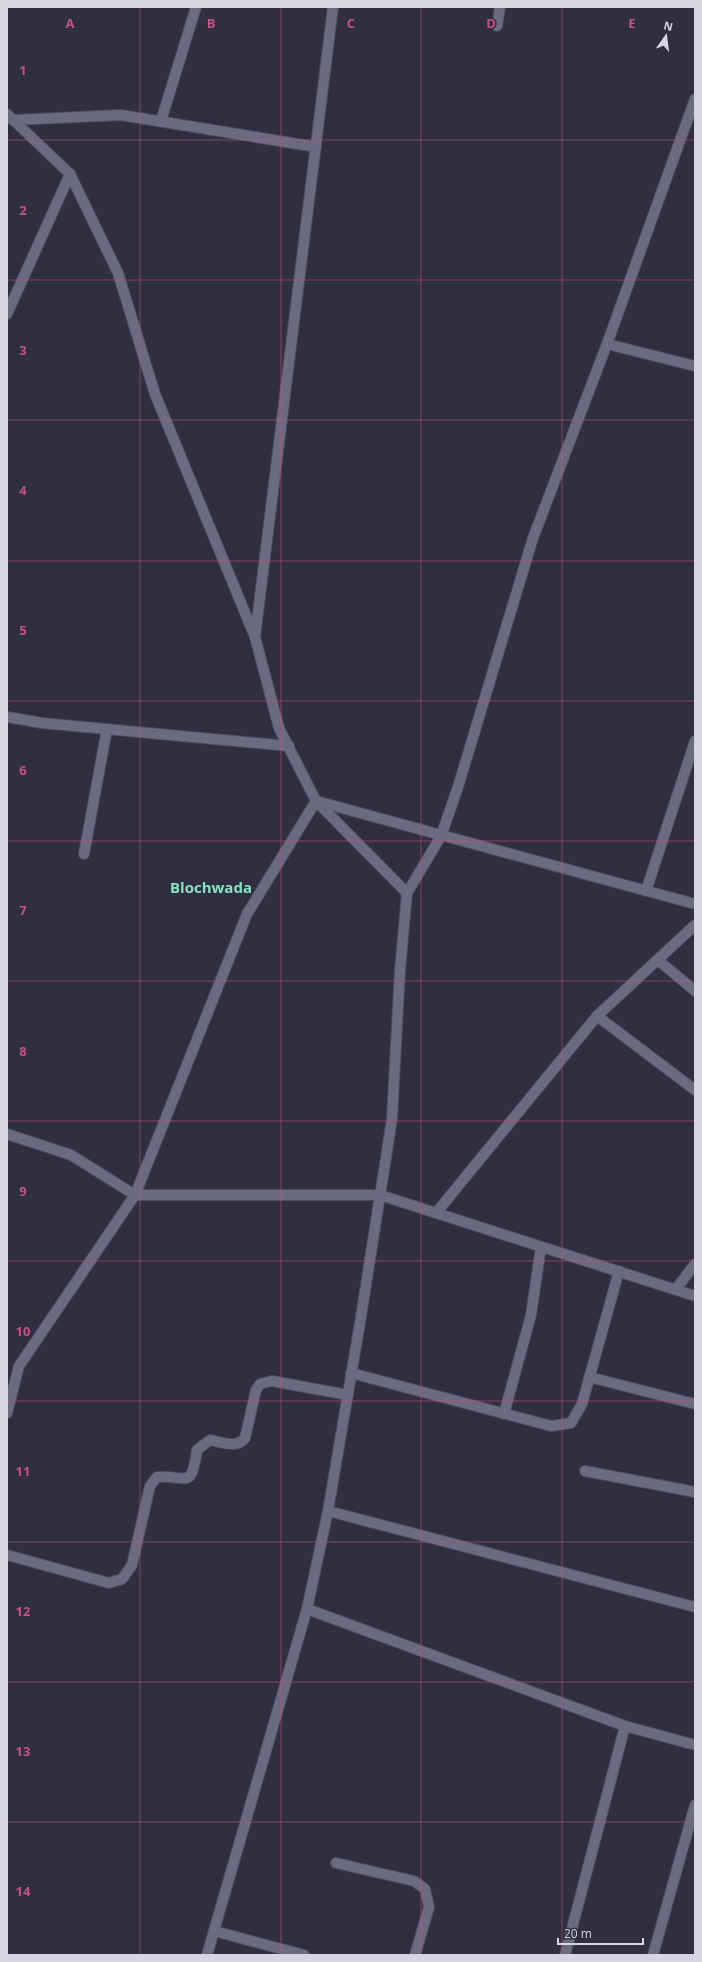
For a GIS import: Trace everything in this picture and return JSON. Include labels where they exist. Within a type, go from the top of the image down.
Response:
[{"type":"street","points":[[161,121],[196,7]]},
{"type":"street","points":[[255,637],[333,7]]},
{"type":"street","points":[[497,26],[500,7]]},
{"type":"street","points":[[207,1955],[307,1609],[328,1511],[352,1373],[392,1119],[400,970],[407,893],[441,836],[458,787],[533,538],[607,344],[695,98]]},
{"type":"street","points":[[10,117],[121,114],[316,146]]},
{"type":"street","points":[[10,117],[70,174],[118,273],[156,394],[255,637],[279,728],[316,801],[407,893]]},
{"type":"street","points":[[7,314],[70,174]]},
{"type":"street","points":[[607,344],[695,366]]},
{"type":"street","points":[[7,717],[42,723],[288,746]]},
{"type":"street","points":[[84,854],[107,729]]},
{"type":"street","points":[[646,891],[695,741]]},
{"type":"street","points":[[316,801],[695,904]]},
{"type":"street","points":[[7,1413],[19,1366],[135,1195],[247,914],[316,801]]},
{"type":"street","points":[[436,1213],[597,1016],[695,925]]},
{"type":"street","points":[[658,960],[695,992]]},
{"type":"street","points":[[597,1016],[695,1090]]},
{"type":"street","points":[[7,1134],[71,1155],[135,1195],[380,1195],[695,1296]]},
{"type":"street","points":[[504,1414],[531,1315],[541,1247]]},
{"type":"street","points":[[676,1289],[695,1264]]},
{"type":"street","points":[[352,1373],[551,1426],[572,1423],[582,1404],[619,1271]]},
{"type":"street","points":[[589,1376],[695,1404]]},
{"type":"street","points":[[7,1555],[109,1583],[122,1579],[132,1565],[150,1486],[157,1477],[183,1480],[190,1476],[194,1470],[197,1450],[210,1440],[235,1444],[242,1443],[245,1438],[256,1390],[260,1384],[272,1381],[348,1395]]},
{"type":"street","points":[[586,1471],[695,1492]]},
{"type":"street","points":[[328,1511],[695,1606]]},
{"type":"street","points":[[307,1609],[625,1726],[695,1745]]},
{"type":"street","points":[[565,1955],[625,1726]]},
{"type":"street","points":[[653,1955],[695,1805]]},
{"type":"street","points":[[336,1863],[414,1881],[425,1889],[429,1907],[415,1955]]},
{"type":"street","points":[[214,1931],[304,1955]]},
{"type":"district","name":"Blochwada","points":[[211,887]]}]
